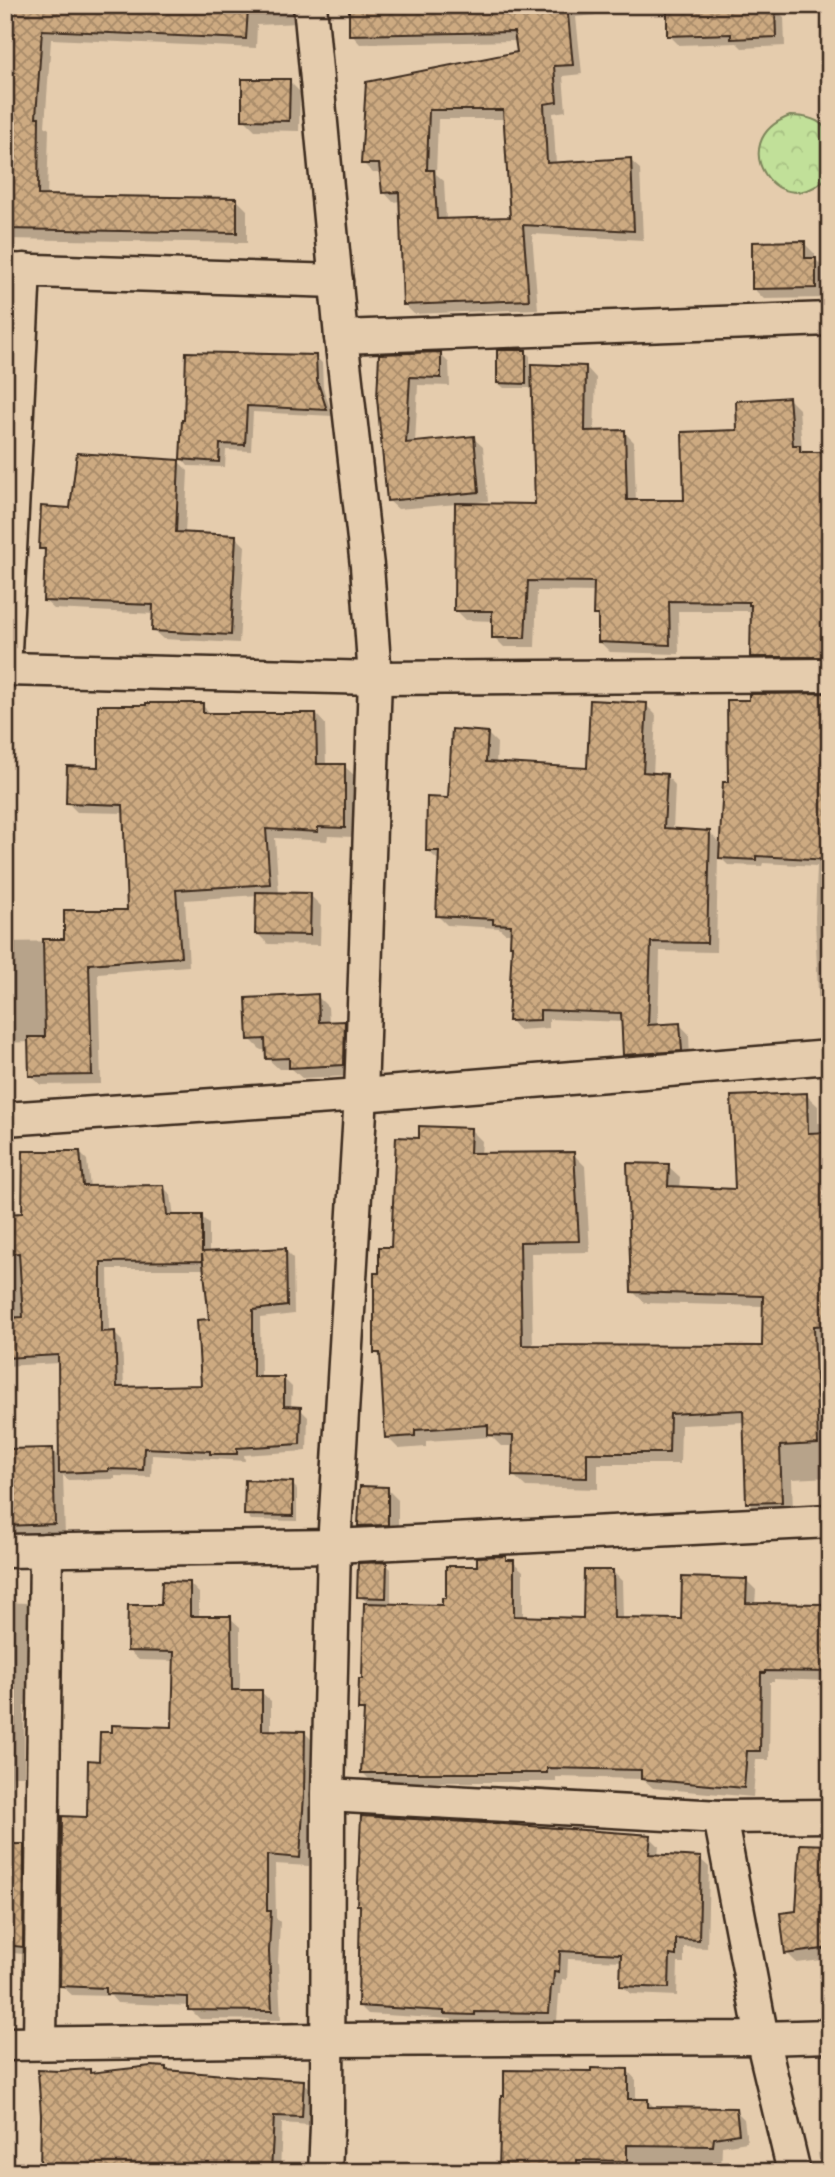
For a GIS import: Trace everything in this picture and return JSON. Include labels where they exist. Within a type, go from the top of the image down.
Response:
[{"type":"street","points":[[310,5],[341,337],[367,566],[375,678],[361,1096],[334,1546],[328,1795],[325,2172]]},
{"type":"street","points":[[5,651],[15,270],[336,281]]},
{"type":"street","points":[[341,337],[830,319]]},
{"type":"street","points":[[5,668],[375,678],[830,675]]},
{"type":"street","points":[[5,1119],[361,1096],[830,1057]]},
{"type":"street","points":[[5,1551],[334,1546],[830,1521]]},
{"type":"street","points":[[40,2042],[46,1550]]},
{"type":"street","points":[[328,1795],[720,1817],[830,1816]]},
{"type":"street","points":[[720,1817],[762,2038],[794,2172]]},
{"type":"street","points":[[5,2044],[830,2036]]},
{"type":"green space","points":[[790,116],[805,117],[822,125],[827,132],[830,150],[830,174],[811,188],[793,192],[778,186],[766,175],[759,160],[760,143],[770,128]]},
{"type":"building","points":[[7,5],[162,5],[248,9],[246,39],[42,30],[36,117],[39,117],[38,195],[237,198],[237,233],[5,229]]},
{"type":"building","points":[[349,5],[567,5],[573,65],[554,66],[557,102],[544,104],[547,163],[631,158],[634,231],[523,225],[529,300],[403,305],[399,192],[382,193],[379,164],[361,164],[366,82],[517,52],[514,32],[349,35]],"holes":[[[429,110],[503,110],[510,217],[437,219],[434,170],[427,170]]]},
{"type":"building","points":[[667,5],[775,6],[776,37],[731,39],[731,34],[667,36]]},
{"type":"building","points":[[242,79],[290,79],[289,121],[242,120]]},
{"type":"building","points":[[805,241],[805,258],[816,258],[816,288],[752,289],[752,242]]},
{"type":"building","points":[[497,350],[526,350],[526,384],[497,383]]},
{"type":"building","points":[[186,352],[316,355],[317,380],[327,410],[247,406],[245,445],[220,444],[219,462],[180,459]]},
{"type":"building","points":[[441,352],[441,378],[410,377],[406,443],[474,436],[479,492],[387,501],[377,398],[379,354]]},
{"type":"building","points":[[531,364],[586,366],[585,431],[625,430],[627,500],[684,500],[682,432],[737,430],[736,401],[789,397],[793,445],[800,445],[800,452],[829,452],[830,657],[750,657],[749,602],[669,601],[670,645],[598,642],[598,615],[593,615],[594,582],[528,581],[525,638],[492,638],[492,611],[454,611],[455,503],[535,504]]},
{"type":"building","points":[[77,453],[179,460],[176,532],[236,535],[231,635],[152,631],[153,605],[43,601],[45,549],[39,549],[41,506],[70,508]]},
{"type":"building","points":[[830,693],[830,860],[756,856],[756,860],[719,858],[723,782],[728,782],[727,700],[749,700],[749,694]]},
{"type":"building","points":[[590,700],[647,703],[643,772],[667,774],[664,828],[710,831],[707,943],[651,942],[648,1025],[680,1023],[682,1051],[623,1055],[621,1013],[540,1010],[540,1020],[508,1021],[511,925],[493,924],[493,919],[436,916],[439,851],[426,851],[427,797],[448,798],[452,729],[488,732],[486,762],[587,768]]},
{"type":"building","points":[[203,703],[203,713],[316,713],[317,764],[345,764],[345,828],[318,827],[318,832],[266,829],[270,884],[176,890],[181,957],[89,964],[92,1075],[29,1076],[28,1037],[45,1037],[43,939],[64,939],[64,910],[127,910],[123,805],[66,803],[67,766],[98,767],[98,705]]},
{"type":"building","points":[[256,892],[311,893],[310,935],[255,934]]},
{"type":"building","points":[[318,994],[319,1022],[345,1021],[344,1065],[289,1068],[289,1058],[266,1059],[265,1039],[248,1040],[246,998]]},
{"type":"building","points":[[807,1093],[808,1133],[830,1132],[830,1325],[814,1326],[818,1444],[780,1446],[782,1502],[746,1503],[743,1410],[670,1414],[669,1453],[587,1453],[587,1478],[512,1476],[513,1436],[488,1435],[488,1425],[415,1430],[415,1436],[385,1438],[380,1353],[374,1353],[374,1273],[379,1273],[379,1247],[391,1247],[396,1137],[419,1138],[419,1126],[471,1128],[470,1153],[574,1152],[579,1241],[520,1242],[522,1345],[762,1346],[763,1296],[631,1292],[627,1163],[669,1164],[668,1186],[735,1189],[731,1096]]},
{"type":"building","points":[[23,1151],[80,1151],[83,1186],[164,1185],[167,1215],[202,1215],[202,1252],[286,1248],[287,1306],[253,1310],[253,1377],[284,1377],[284,1406],[301,1407],[300,1444],[237,1448],[237,1454],[144,1448],[143,1470],[108,1469],[59,1473],[58,1355],[5,1358],[5,1318],[23,1317],[19,1253],[5,1254],[5,1214],[22,1213]],"holes":[[[202,1254],[209,1319],[197,1320],[201,1385],[117,1387],[115,1331],[101,1332],[101,1262],[202,1261]]]},
{"type":"building","points":[[53,1448],[55,1524],[5,1526],[5,1449]]},
{"type":"building","points":[[245,1480],[293,1482],[293,1516],[244,1515]]},
{"type":"building","points":[[360,1486],[388,1487],[388,1525],[358,1526]]},
{"type":"building","points":[[506,1556],[506,1560],[514,1560],[514,1616],[583,1618],[584,1570],[613,1570],[614,1618],[681,1619],[682,1577],[747,1579],[746,1603],[824,1604],[824,1618],[830,1618],[830,1672],[761,1673],[760,1751],[747,1751],[744,1788],[641,1779],[641,1770],[547,1768],[547,1773],[361,1773],[364,1710],[358,1710],[359,1679],[362,1679],[364,1603],[442,1605],[442,1598],[446,1598],[446,1566],[477,1566],[477,1557]]},
{"type":"building","points":[[387,1562],[386,1598],[357,1597],[358,1563]]},
{"type":"building","points":[[162,1581],[190,1582],[190,1616],[231,1616],[232,1690],[262,1690],[262,1730],[305,1731],[300,1858],[267,1855],[267,1911],[271,1911],[269,1952],[272,2011],[188,2010],[188,1997],[106,1994],[106,1988],[60,1986],[62,1816],[87,1817],[88,1760],[99,1761],[100,1732],[112,1732],[112,1725],[172,1727],[174,1652],[127,1651],[128,1605],[161,1605]]},
{"type":"building","points":[[361,1816],[651,1835],[649,1854],[701,1857],[699,1940],[676,1939],[676,1956],[670,1955],[669,1988],[620,1986],[621,1954],[560,1951],[559,1972],[554,1971],[551,1986],[549,2013],[444,2014],[444,2011],[358,2006],[360,1905],[357,1905]]},
{"type":"building","points":[[11,1844],[24,1844],[23,1947],[5,1945],[12,1888],[8,1888]]},
{"type":"building","points":[[800,1844],[830,1845],[830,1948],[785,1954],[780,1913],[796,1911]]},
{"type":"building","points":[[151,2066],[166,2067],[166,2070],[304,2080],[302,2117],[274,2116],[271,2172],[40,2172],[41,2115],[38,2070],[90,2069],[90,2073]]},
{"type":"building","points":[[591,2068],[628,2069],[628,2099],[648,2099],[648,2107],[736,2108],[739,2134],[714,2138],[713,2146],[627,2145],[627,2161],[577,2160],[577,2172],[499,2172],[504,2070],[591,2071]]}]
